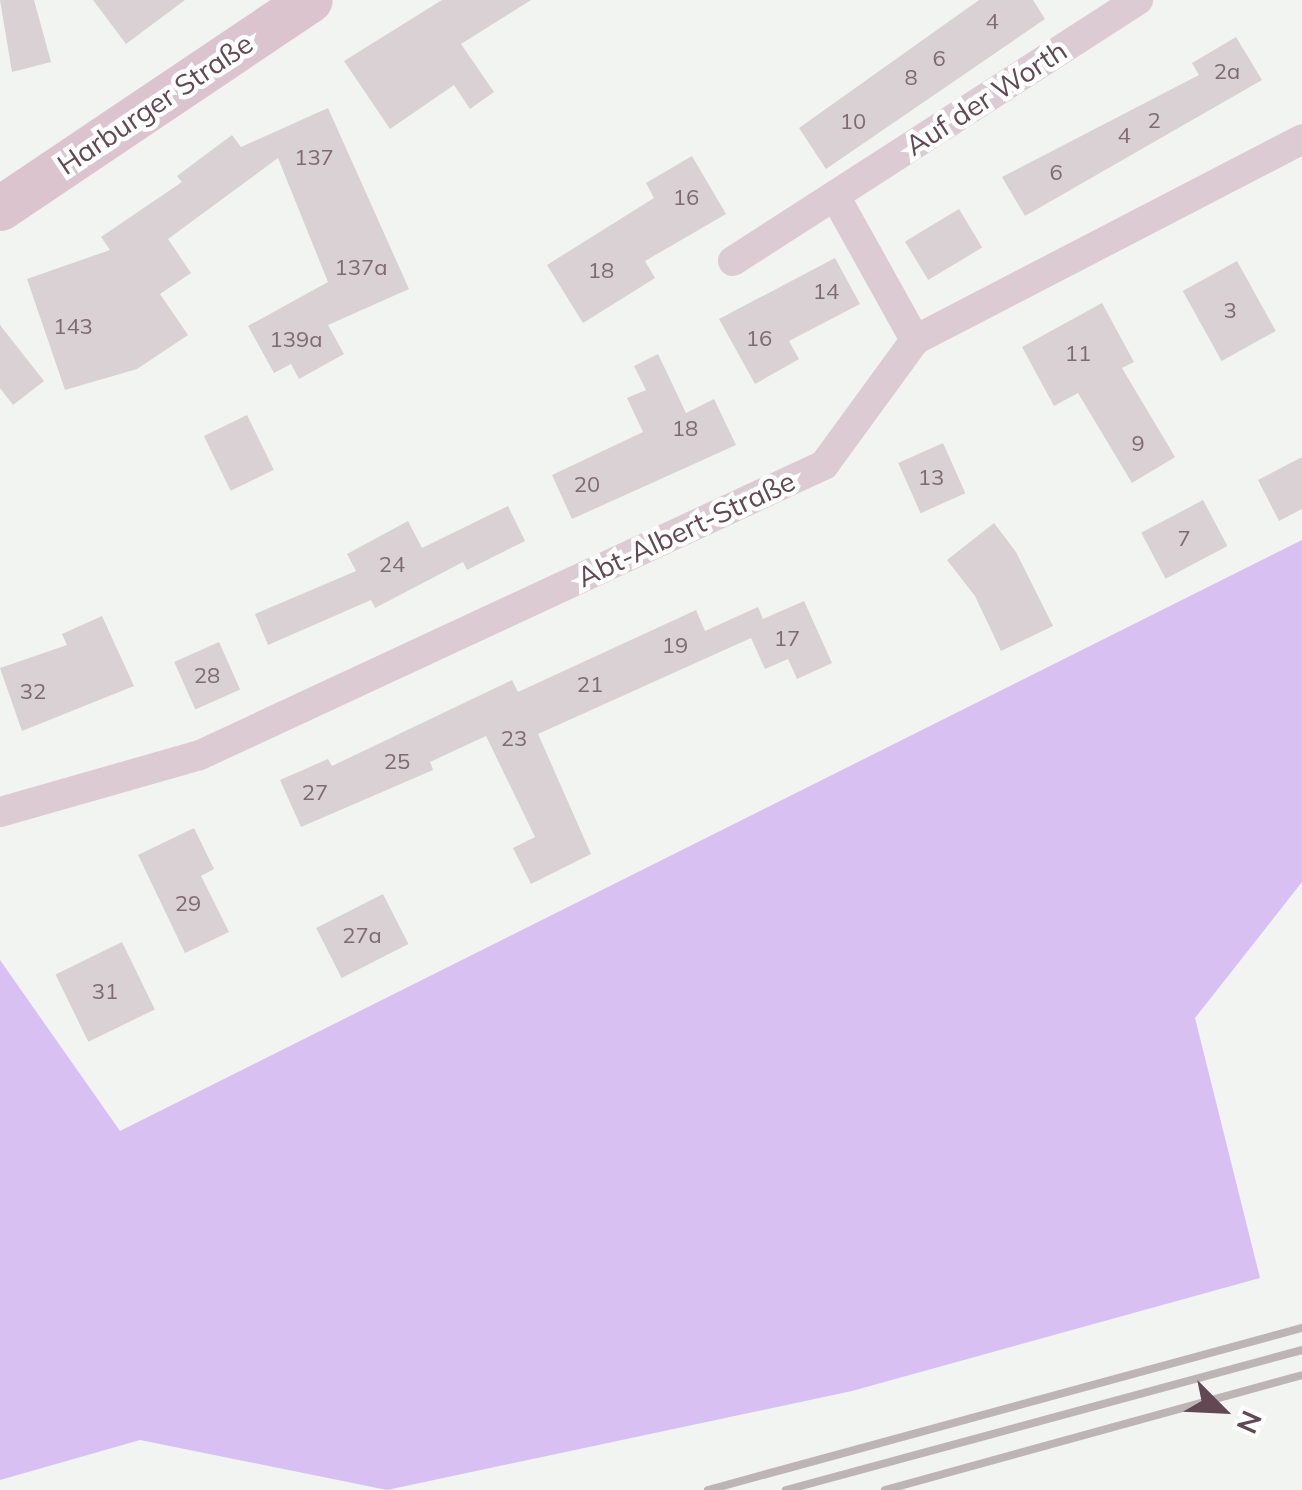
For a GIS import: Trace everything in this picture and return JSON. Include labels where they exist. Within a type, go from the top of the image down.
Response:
[{"type":"main road","name":"Harburger Straße","points":[[0,208],[291,5]]},
{"type":"street","name":"Auf der Worth","points":[[733,262],[1138,0]]},
{"type":"street","name":"Abt-Albert-Straße","points":[[0,812],[200,755],[824,465],[915,340],[1302,139]]},
{"type":"street","points":[[835,196],[915,340]]},
{"type":"shaded area","points":[[1302,540],[1302,882],[1195,1018],[1260,1278],[852,1391],[387,1490],[140,1440],[0,1480],[0,960],[120,1131]]},
{"type":"building","points":[[0,0],[34,0],[51,62],[12,72]]},
{"type":"building","points":[[93,0],[185,0],[126,44]]},
{"type":"building","points":[[442,0],[531,0],[461,44],[494,92],[470,109],[454,85],[390,129],[344,61]]},
{"type":"building","points":[[979,0],[1033,0],[1045,19],[826,169],[799,128]]},
{"type":"building","points":[[1236,37],[1262,80],[1025,216],[1002,177],[1199,75],[1192,63]]},
{"type":"building","points":[[328,108],[409,289],[328,325],[344,354],[299,379],[291,364],[274,373],[248,326],[328,282],[278,158],[168,239],[191,273],[160,294],[188,335],[137,369],[65,390],[27,279],[110,250],[101,237],[182,182],[177,176],[232,135],[241,147]]},
{"type":"building","points":[[692,156],[726,214],[645,261],[655,278],[583,323],[547,265],[654,198],[646,183]]},
{"type":"building","points":[[959,209],[982,248],[928,280],[905,241]]},
{"type":"building","points":[[835,258],[860,304],[789,341],[799,359],[755,384],[719,319]]},
{"type":"building","points":[[1237,261],[1276,331],[1222,361],[1183,291]]},
{"type":"building","points":[[1102,303],[1134,362],[1122,368],[1175,457],[1132,483],[1078,393],[1054,406],[1022,347]]},
{"type":"building","points":[[0,325],[44,381],[13,405],[0,388]]},
{"type":"building","points":[[658,354],[686,413],[714,399],[736,445],[572,519],[552,475],[643,432],[627,398],[646,390],[634,366]]},
{"type":"building","points":[[247,415],[274,470],[231,491],[204,436]]},
{"type":"building","points":[[943,443],[965,493],[921,513],[898,463]]},
{"type":"building","points":[[1302,457],[1302,509],[1279,521],[1258,480]]},
{"type":"building","points":[[1203,500],[1227,546],[1166,579],[1141,533]]},
{"type":"building","points":[[508,506],[525,541],[467,570],[463,562],[375,608],[371,600],[268,645],[255,614],[356,571],[347,554],[408,521],[422,548]]},
{"type":"building","points":[[994,523],[1016,552],[1053,626],[1001,651],[975,596],[947,560]]},
{"type":"building","points":[[804,601],[832,663],[797,679],[788,659],[765,669],[751,638],[538,734],[591,854],[531,884],[513,848],[535,837],[486,736],[430,762],[433,770],[301,827],[280,780],[328,759],[332,766],[512,680],[518,692],[696,610],[705,631],[758,607],[763,619]]},
{"type":"building","points":[[102,616],[134,686],[22,731],[0,668],[67,645],[62,634]]},
{"type":"building","points":[[219,642],[240,690],[195,709],[174,662]]},
{"type":"building","points":[[194,828],[214,869],[201,876],[229,932],[185,953],[138,855]]},
{"type":"building","points":[[383,894],[408,944],[342,978],[316,928]]},
{"type":"building","points":[[122,942],[155,1009],[88,1042],[55,974]]},
{"type":"railway","points":[[708,1490],[1302,1328]]},
{"type":"railway","points":[[786,1490],[1302,1350]]},
{"type":"railway","points":[[885,1490],[1302,1375]]}]
